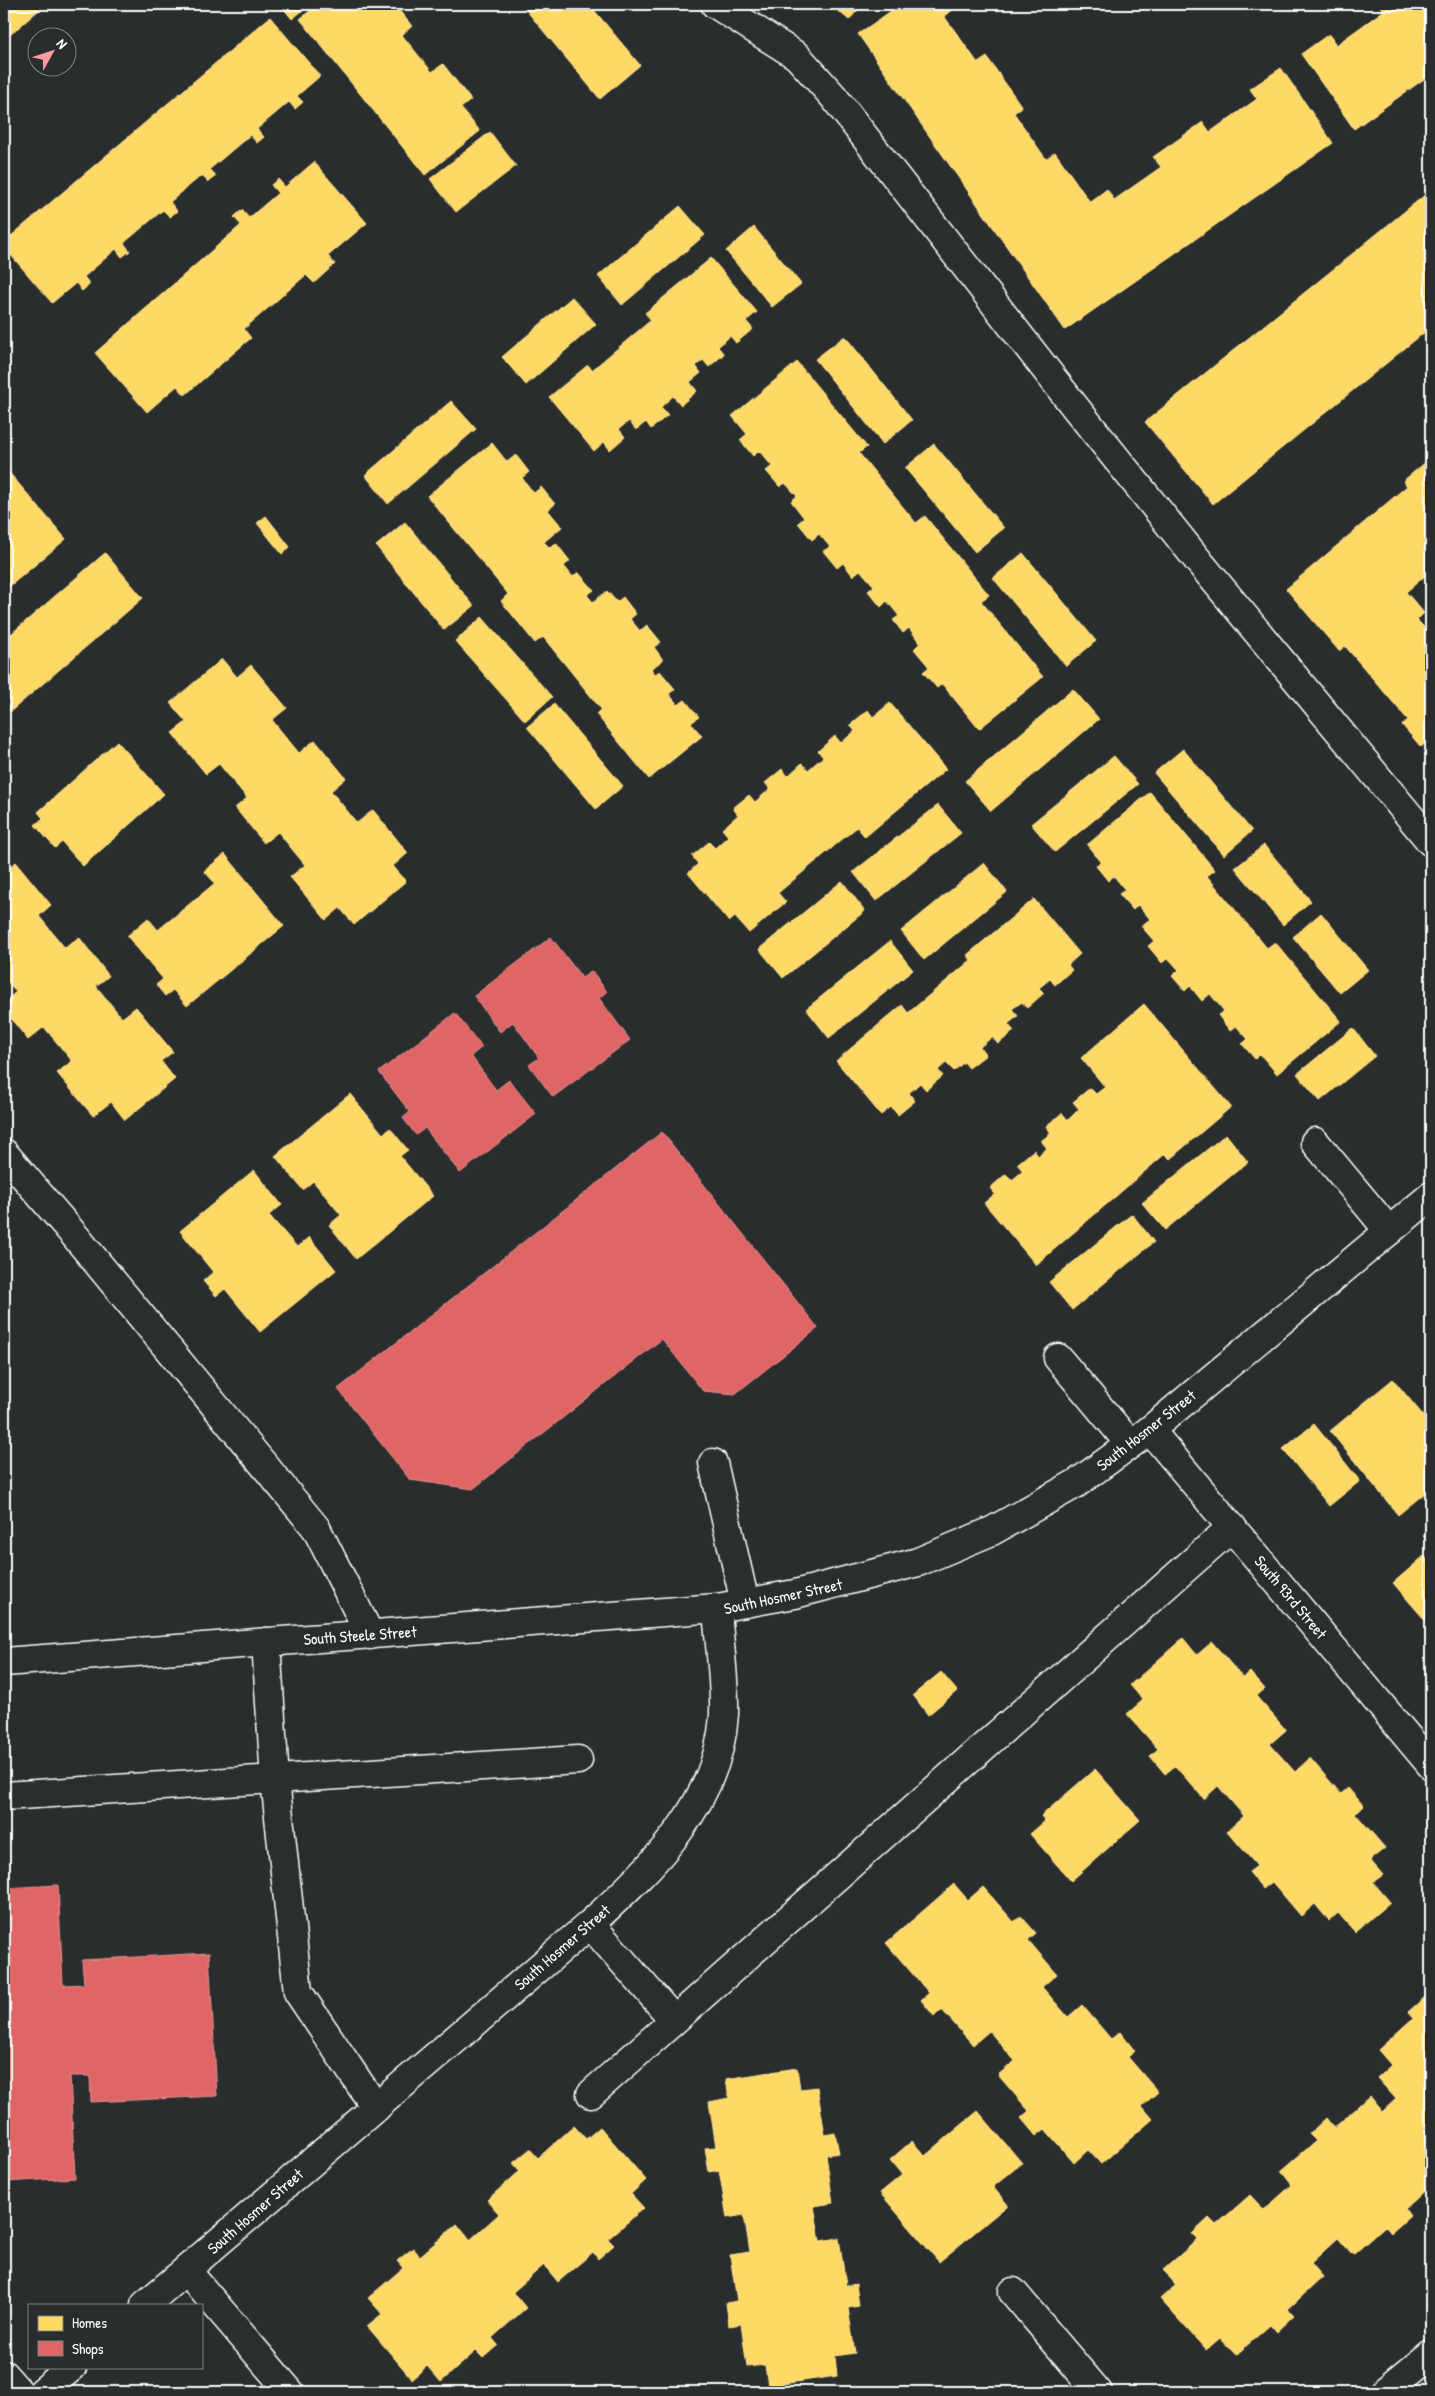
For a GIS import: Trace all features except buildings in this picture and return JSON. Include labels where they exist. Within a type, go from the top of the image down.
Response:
[{"type":"main road","points":[[715,4],[797,56],[833,96],[1081,414],[1201,564],[1431,842]]},
{"type":"main road","points":[[1315,1142],[1389,1231]]},
{"type":"main road","points":[[4,1153],[82,1244],[316,1528],[370,1635]]},
{"type":"main road","name":"South Hosmer Street","points":[[146,2304],[590,1924],[648,1868],[675,1837],[708,1782],[720,1749],[724,1713],[717,1608],[795,1594],[918,1562],[992,1531],[1077,1483],[1140,1437],[1431,1196]]},
{"type":"main road","name":"South 93rd Street","points":[[1058,1358],[1232,1527],[1431,1764]]},
{"type":"main road","points":[[714,1463],[745,1603]]},
{"type":"main road","points":[[591,2094],[1232,1527]]},
{"type":"main road","name":"South Steele Street","points":[[4,1662],[717,1608]]},
{"type":"main road","points":[[266,1642],[275,1780],[298,1992],[376,2108]]},
{"type":"main road","points":[[4,1796],[578,1760]]},
{"type":"main road","points":[[590,1924],[674,2020]]},
{"type":"main road","points":[[186,2270],[290,2392]]},
{"type":"main road","points":[[1013,2292],[1098,2392]]},
{"type":"main road","points":[[1386,2392],[1431,2354]]},
{"type":"main road","points":[[42,2392],[71,2368]]},
{"type":"main road","points":[[4,2374],[19,2392]]}]
